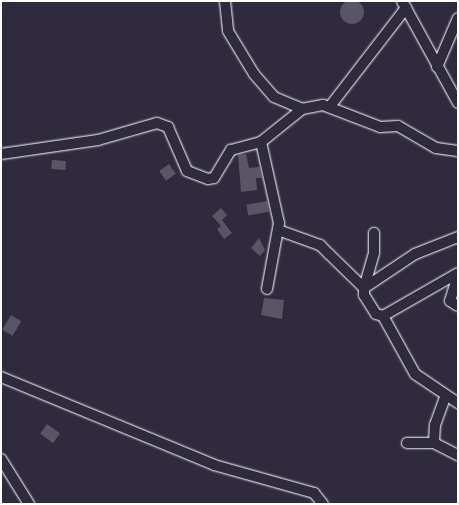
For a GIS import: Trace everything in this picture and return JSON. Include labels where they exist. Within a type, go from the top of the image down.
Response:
[{"type":"street","points":[[225,1],[228,31],[250,70],[274,98],[302,109],[331,106],[374,125],[398,126],[436,148],[458,151]]},
{"type":"street","points":[[331,106],[404,5],[458,102]]},
{"type":"street","points":[[437,67],[458,18]]},
{"type":"street","points":[[1,154],[98,140],[157,124],[168,128],[187,171],[208,179],[214,178],[231,150],[261,142],[302,109]]},
{"type":"street","points":[[261,142],[277,204],[278,230],[267,289]]},
{"type":"street","points":[[278,230],[320,245],[364,288]]},
{"type":"street","points":[[374,233],[374,252],[364,288],[364,295],[376,314],[383,316],[415,374],[445,398],[458,403]]},
{"type":"street","points":[[364,288],[415,254],[458,237]]},
{"type":"street","points":[[383,316],[458,274]]},
{"type":"street","points":[[458,274],[450,301],[458,306]]},
{"type":"street","points":[[1,376],[214,465],[314,493],[323,504]]},
{"type":"street","points":[[434,444],[434,425],[445,398]]},
{"type":"street","points":[[407,443],[434,444],[458,455]]},
{"type":"street","points":[[1,459],[29,504]]},
{"type":"building","points":[[352,0],[361,3],[364,12],[361,21],[352,24],[343,21],[340,12],[343,3]]},
{"type":"building","points":[[246,154],[249,168],[259,167],[262,178],[256,178],[257,190],[241,192],[238,155]]},
{"type":"building","points":[[52,160],[66,161],[65,170],[51,169]]},
{"type":"building","points":[[169,164],[176,174],[166,181],[159,171]]},
{"type":"building","points":[[267,201],[269,212],[248,215],[246,205]]},
{"type":"building","points":[[221,208],[227,215],[222,220],[232,233],[224,239],[217,229],[221,226],[212,216]]},
{"type":"building","points":[[259,238],[265,250],[260,256],[251,248]]},
{"type":"building","points":[[264,298],[284,300],[282,319],[261,315]]},
{"type":"building","points":[[11,315],[21,321],[13,336],[2,330]]},
{"type":"building","points":[[47,424],[60,433],[53,443],[40,434]]}]
